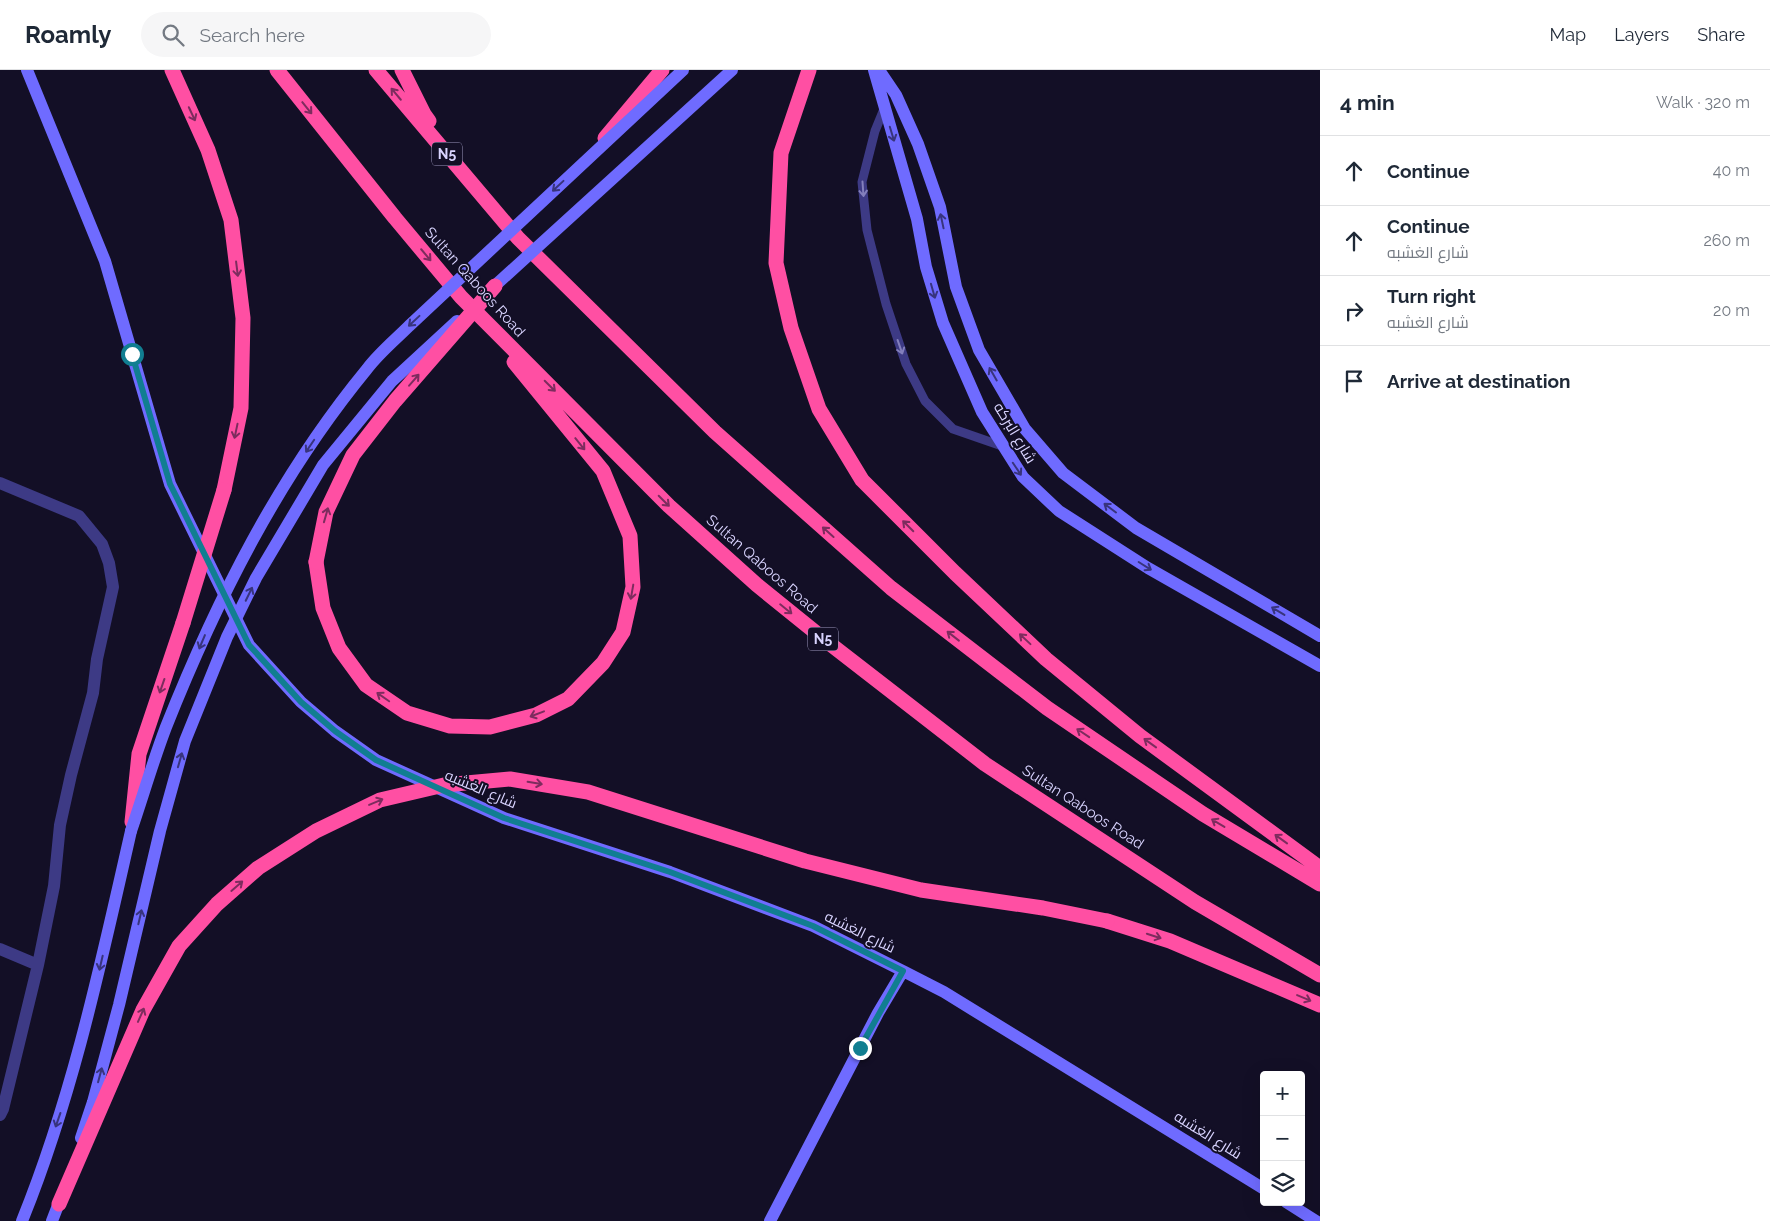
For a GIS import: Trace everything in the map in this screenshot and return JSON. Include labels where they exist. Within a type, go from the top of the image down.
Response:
[{"type":"highway","points":[[131,830],[139,754],[183,623],[224,490],[241,408],[243,318],[232,220],[208,150],[172,70]]},
{"type":"highway","name":"Sultan Qaboos Road","points":[[277,70],[395,218],[461,297],[669,506],[757,585],[985,764],[1195,902],[1320,975]]},
{"type":"highway","name":"N5","points":[[376,70],[518,238],[715,432],[891,588],[1047,708],[1203,814],[1320,884]]},
{"type":"highway","points":[[402,70],[424,114],[518,238]]},
{"type":"highway","points":[[584,162],[662,70]]},
{"type":"highway","points":[[809,70],[782,152],[776,262],[791,328],[819,409],[862,480],[955,573],[1046,659],[1140,736],[1320,868]]},
{"type":"highway","points":[[461,297],[603,471],[630,536],[633,587],[623,632],[603,663],[568,699],[536,715],[490,727],[450,726],[407,713],[366,685],[339,648],[322,608],[316,562],[326,512],[353,455],[395,401],[495,286]]},
{"type":"highway","points":[[59,1204],[143,1010],[179,946],[217,904],[258,868],[316,831],[380,800],[444,785],[510,779],[588,792],[805,861],[902,886],[1043,908],[1108,921],[1170,941],[1320,1005]]},
{"type":"street","name":"شارع الغشبه","points":[[26,70],[105,261],[170,484],[249,645],[301,702],[335,731],[376,760],[504,818],[670,872],[813,926],[903,971],[944,992],[1260,1187]]},
{"type":"street","points":[[22,1221],[67,1097],[94,993],[131,830],[166,728],[204,637],[233,575],[272,505],[313,441],[367,368],[409,326],[683,70]]},
{"type":"street","points":[[52,1221],[93,1102],[119,1005],[160,831],[186,741],[227,638],[256,578],[323,465],[392,381],[732,70]]},
{"type":"street","name":"شارع البركه","points":[[874,70],[917,219],[926,267],[943,323],[982,412],[1023,478],[1059,511],[1148,568],[1320,666]]},
{"type":"street","name":"شارع البركه","points":[[879,70],[896,96],[918,144],[940,207],[956,287],[979,350],[1025,429],[1064,473],[1136,528],[1320,636]]},
{"type":"street","points":[[0,483],[79,516],[102,544],[109,562],[113,587],[97,659],[92,693],[60,825],[54,886],[38,965],[3,1109],[0,1114]]},
{"type":"street","points":[[0,949],[38,965]]},
{"type":"street","name":"شارع الغشبه","points":[[770,1221],[878,1013],[903,971]]},
{"type":"street","points":[[1292,1206],[1316,1221],[1320,1213]]},
{"type":"lane","points":[[884,109],[875,131],[862,182],[867,230],[886,304],[906,364],[925,401],[953,429],[1002,446]]},
{"type":"route","points":[[132,354],[170,484],[249,645],[301,702],[335,731],[376,760],[504,818],[670,872],[813,926],[903,971],[860,1048]]}]
